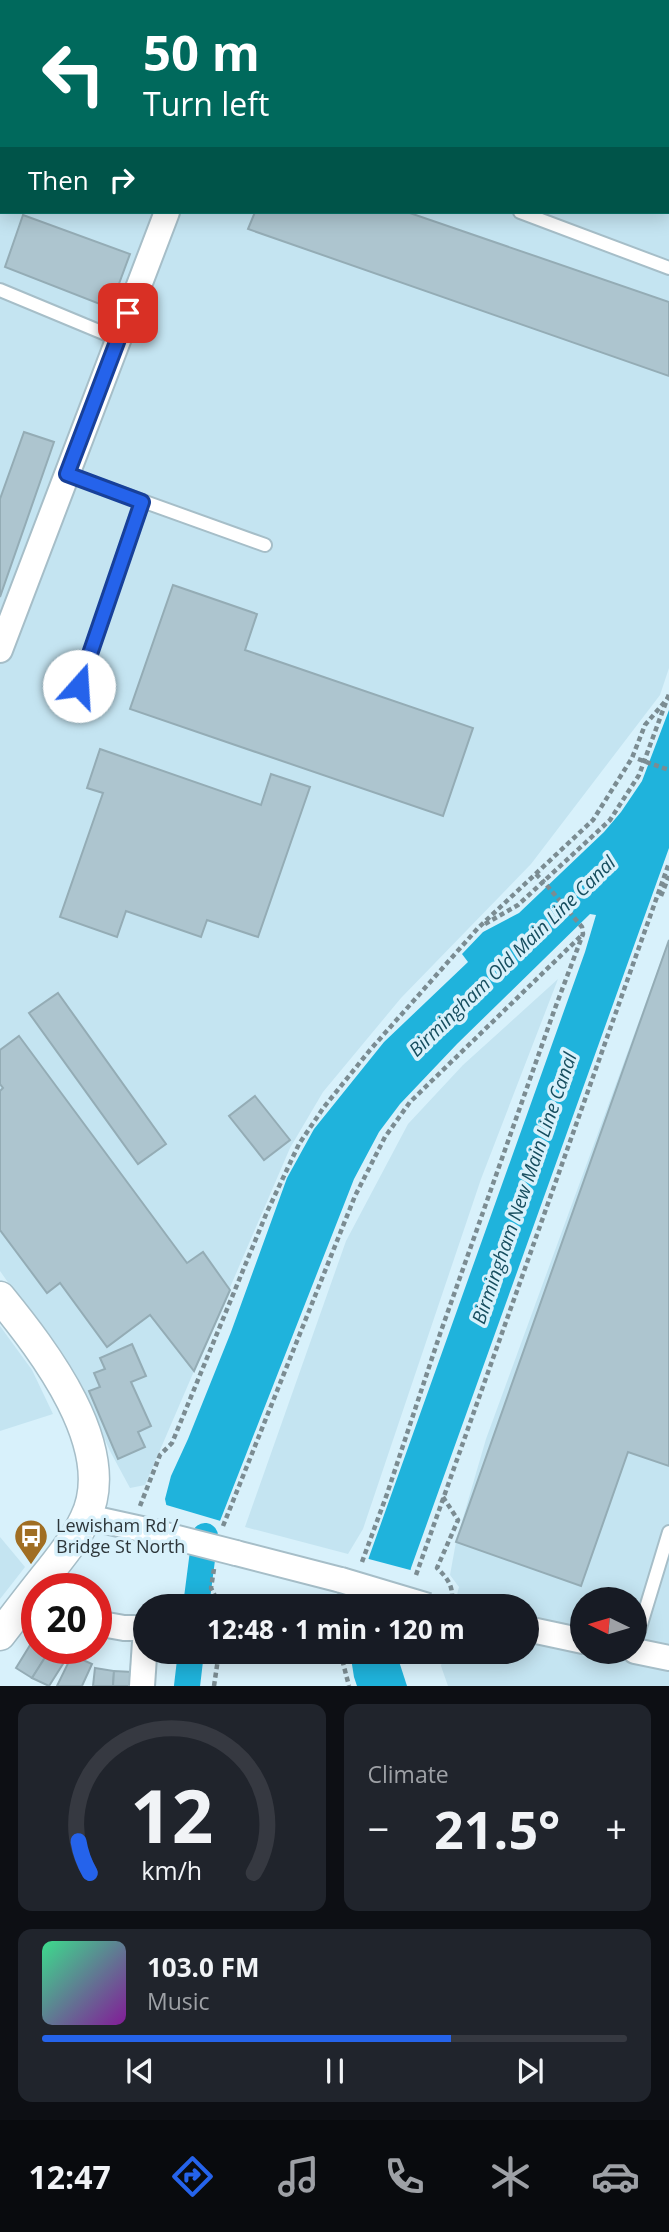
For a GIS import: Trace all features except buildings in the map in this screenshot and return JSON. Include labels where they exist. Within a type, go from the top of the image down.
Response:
[{"type":"street","points":[[0,650],[166,214]]},
{"type":"street","points":[[0,1297],[39,1346],[72,1404],[93,1455],[95,1486],[86,1517],[75,1537],[0,1635]]},
{"type":"street","points":[[86,1517],[139,1528],[226,1558],[350,1576],[397,1594]]},
{"type":"street","points":[[112,1626],[133,1628]]},
{"type":"street","points":[[539,1632],[570,1638]]},
{"type":"street","points":[[648,1654],[669,1658]]},
{"type":"street","points":[[142,1686],[144,1664]]},
{"type":"lane","points":[[525,214],[669,268]]},
{"type":"lane","points":[[0,290],[118,339]]},
{"type":"lane","points":[[67,474],[265,545]]},
{"type":"lane","points":[[79,686],[142,502]]},
{"type":"lane","points":[[648,1601],[669,1532]]},
{"type":"path","points":[[139,1528],[160,1455],[172,1443],[267,1212],[299,1144],[324,1107],[370,1050],[478,928],[593,820],[635,758],[645,725],[668,696]]},
{"type":"path","points":[[478,928],[518,905],[610,820],[639,775],[668,696]]},
{"type":"path","points":[[635,758],[669,770]]},
{"type":"path","points":[[593,820],[600,828]]},
{"type":"path","points":[[416,1575],[669,863]]},
{"type":"path","points":[[350,1576],[366,1548],[387,1494],[444,1321],[583,934],[582,927],[536,874]]},
{"type":"path","points":[[644,936],[669,876]]},
{"type":"path","points":[[223,1527],[355,1196],[385,1137],[410,1101],[583,934]]},
{"type":"path","points":[[443,1497],[457,1520],[437,1569],[447,1578],[453,1594]]},
{"type":"path","points":[[214,1594],[211,1588],[226,1558]]},
{"type":"path","points":[[214,1686],[217,1664]]},
{"type":"path","points":[[343,1664],[349,1686]]},
{"type":"shaded area","points":[[0,214],[669,214],[669,668],[660,695],[531,864],[401,998],[323,1092],[290,1148],[145,1485],[130,1488],[81,1386],[0,1271]]},
{"type":"shaded area","points":[[669,939],[669,1686],[448,1686],[441,1664],[539,1664],[539,1594],[457,1594],[459,1587],[450,1575],[456,1542],[486,1439]]},
{"type":"shaded area","points":[[558,979],[481,1179],[363,1529],[348,1554],[245,1527],[346,1241],[408,1124],[463,1065]]},
{"type":"shaded area","points":[[0,1326],[32,1370],[53,1414],[0,1431]]},
{"type":"shaded area","points":[[0,1537],[25,1567],[0,1599]]},
{"type":"water","name":"Birmingham New Main Line Canal","points":[[669,710],[669,848],[411,1568],[405,1594],[358,1594],[369,1557],[596,915],[590,914],[457,1044],[400,1104],[379,1132],[354,1179],[200,1572],[185,1523],[167,1508],[165,1499],[171,1476],[231,1332],[287,1178],[314,1129],[384,1042],[468,962],[462,954],[483,932],[519,913],[604,832],[642,781]]},
{"type":"water","points":[[352,1664],[400,1664],[407,1686],[357,1686]]},
{"type":"pier","points":[[163,1504],[224,1522],[204,1573],[196,1571],[182,1525],[165,1511]]},
{"type":"pier","points":[[365,1558],[414,1571],[409,1594],[355,1594]]},
{"type":"waterway","name":"Birmingham Old Main Line Canal","points":[[198,1594],[205,1536]]},
{"type":"waterway","name":"Birmingham Old Main Line Canal","points":[[187,1686],[190,1664]]},
{"type":"place","name":"Lewisham Rd / Bridge St North","points":[[31,1566]]},
{"type":"route","points":[[79,686],[142,502],[67,474],[128,313]]}]
